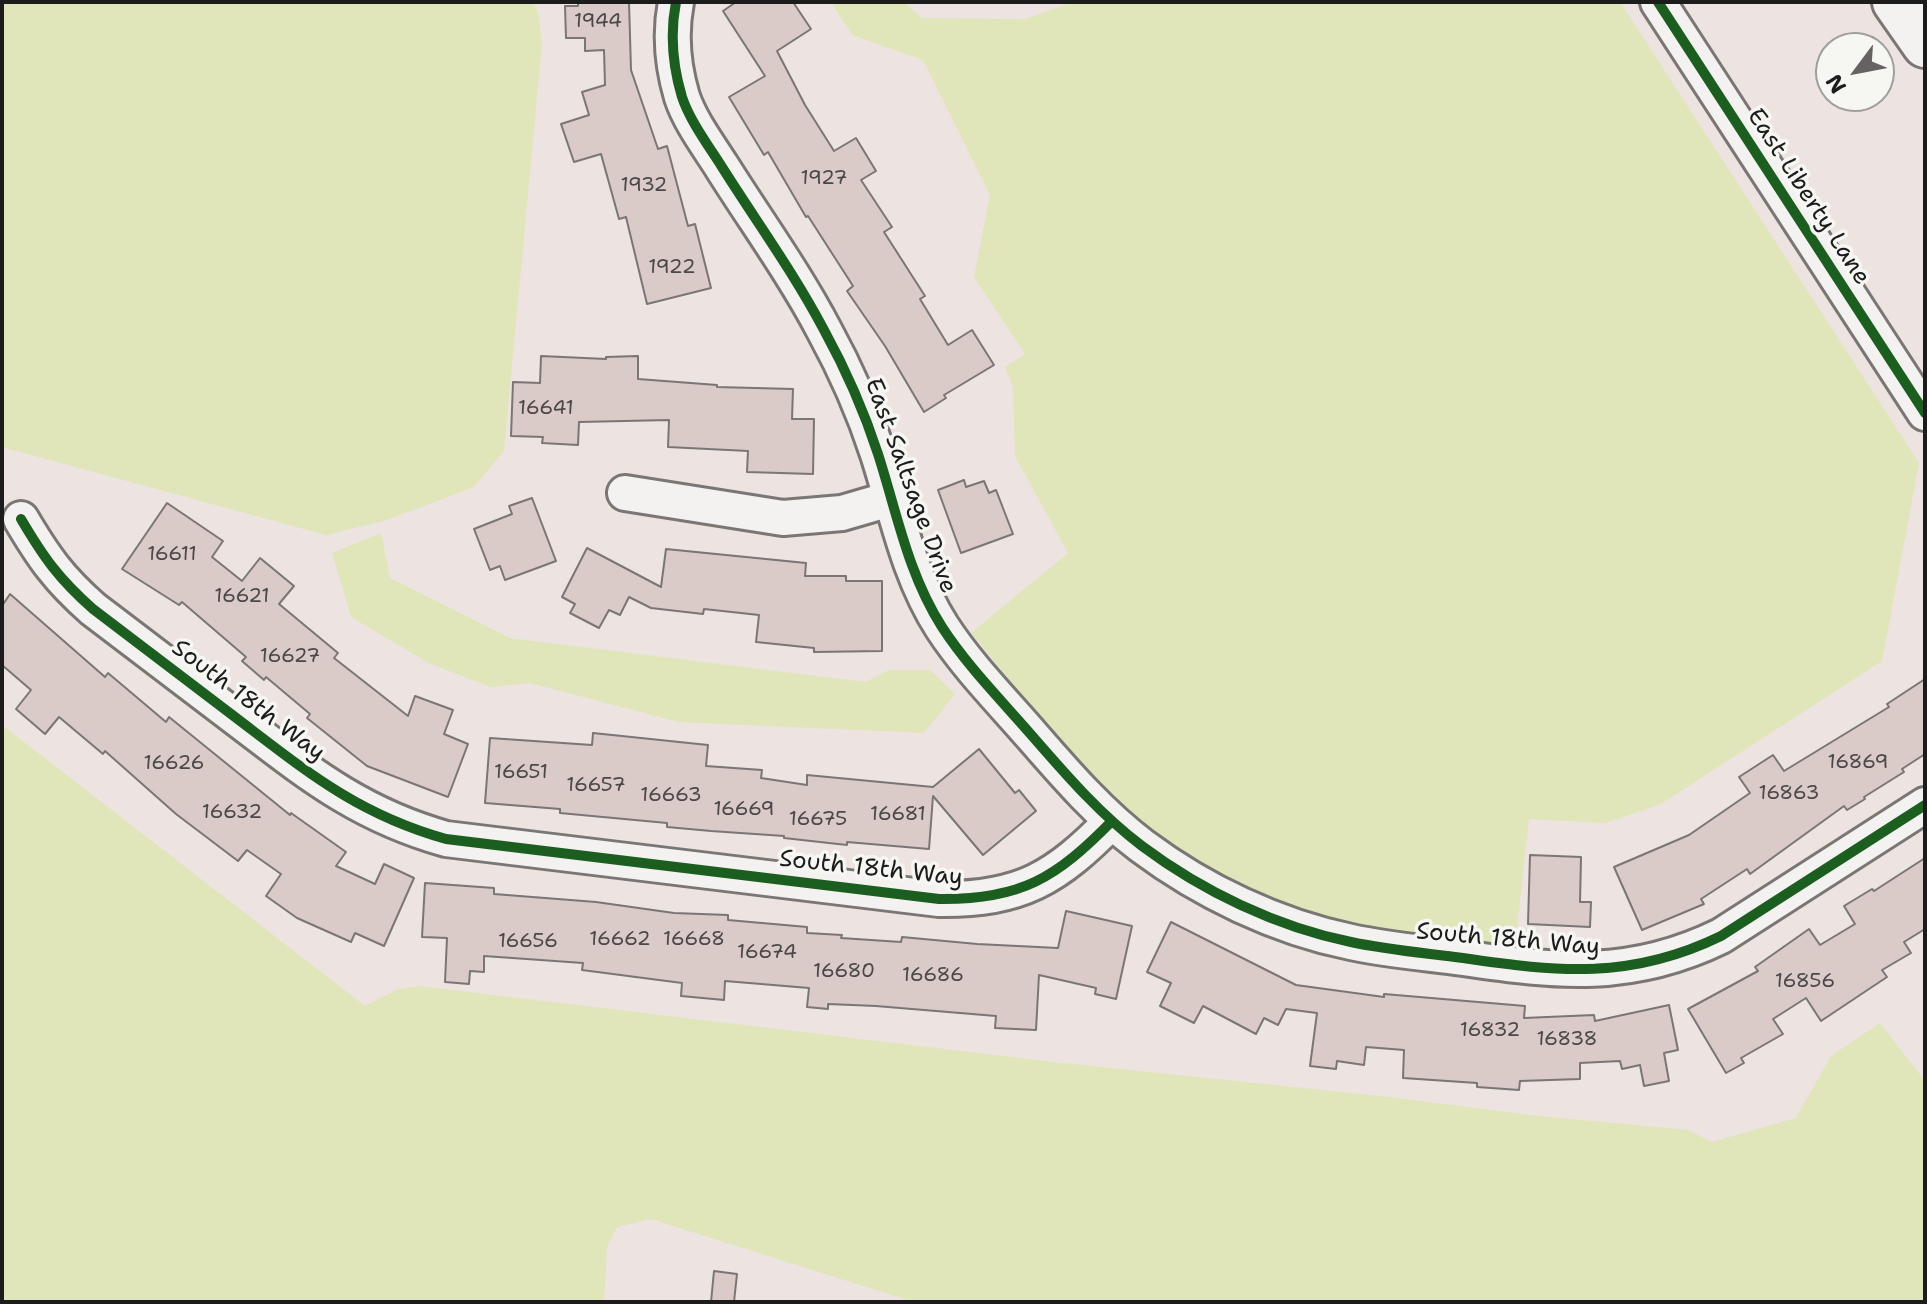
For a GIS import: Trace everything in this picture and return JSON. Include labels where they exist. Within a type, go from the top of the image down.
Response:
[{"type":"highway","points":[[1895,2],[1925,45]]},
{"type":"street","name":"East Saltsage Drive","points":[[676,2],[672,23],[675,61],[683,100],[821,323],[851,380],[918,582],[942,626],[997,696],[1069,778],[1112,821]]},
{"type":"street","name":"East Liberty Lane","points":[[1658,2],[1925,413]]},
{"type":"street","points":[[625,493],[783,518],[842,513],[890,499]]},
{"type":"street","name":"South 18th Way","points":[[21,519],[46,562],[93,609],[336,792],[361,807],[418,831],[480,845],[939,899],[968,899],[1014,891],[1041,880],[1074,859],[1112,821],[1142,846],[1217,893],[1261,914],[1304,929],[1350,942],[1474,960],[1589,971],[1657,962],[1721,936],[1925,805]]},
{"type":"green space","points":[[2,2],[533,2],[538,12],[542,43],[504,451],[474,487],[387,520],[326,535],[2,447]]},
{"type":"green space","points":[[831,2],[904,2],[922,18],[1025,19],[1073,2],[1620,2],[1919,463],[1882,661],[1659,805],[1605,823],[1529,819],[1515,945],[1394,931],[1323,917],[1265,897],[1182,852],[1110,793],[971,633],[1068,553],[1015,456],[1013,387],[1005,367],[1025,354],[974,277],[990,195],[923,60],[852,35]]},
{"type":"green space","points":[[381,533],[390,578],[510,638],[865,682],[889,670],[930,670],[955,694],[924,733],[679,722],[530,683],[490,687],[429,663],[351,617],[332,553]]},
{"type":"green space","points":[[2,725],[365,1006],[396,990],[419,986],[1053,1062],[1688,1130],[1712,1142],[1796,1118],[1831,1056],[1880,1023],[1925,1081],[1925,1302],[914,1302],[651,1219],[617,1227],[607,1247],[604,1302],[2,1302]]},
{"type":"building","points":[[578,2],[629,2],[631,70],[658,149],[667,146],[688,226],[695,224],[711,288],[647,304],[626,217],[619,219],[601,154],[574,162],[561,124],[589,115],[582,92],[605,85],[604,50],[585,51],[585,38],[566,38],[565,6],[578,6]]},
{"type":"building","points":[[736,2],[793,2],[811,29],[777,51],[805,105],[834,151],[856,138],[876,171],[861,180],[892,227],[884,232],[925,296],[920,299],[948,345],[972,330],[994,365],[944,395],[946,398],[924,412],[885,346],[847,291],[853,286],[806,217],[768,152],[764,155],[729,97],[765,76],[723,11]]},
{"type":"building","points":[[541,356],[606,359],[638,356],[638,379],[717,387],[793,389],[792,419],[814,419],[813,474],[747,472],[748,451],[668,447],[669,420],[579,422],[578,445],[542,443],[543,437],[511,436],[513,382],[540,383]]},
{"type":"building","points":[[964,480],[966,487],[984,481],[989,493],[996,490],[1013,534],[961,553],[938,490]]},
{"type":"building","points":[[532,498],[556,561],[505,580],[500,566],[490,570],[474,529],[512,514],[509,506]]},
{"type":"building","points":[[167,503],[223,541],[212,557],[242,581],[260,558],[294,586],[279,604],[338,653],[334,658],[408,716],[415,696],[453,710],[444,734],[468,744],[448,797],[367,766],[307,718],[310,714],[266,677],[264,680],[242,661],[246,657],[182,602],[179,605],[122,569]]},
{"type":"building","points":[[587,548],[661,587],[666,549],[806,563],[805,576],[846,576],[846,581],[882,581],[882,651],[814,652],[814,648],[756,642],[759,615],[704,609],[703,614],[651,608],[629,597],[620,615],[609,610],[599,628],[570,613],[575,604],[562,597]]},
{"type":"building","points":[[10,594],[105,677],[108,673],[166,722],[169,717],[290,815],[346,852],[336,866],[375,884],[384,864],[414,878],[384,946],[355,933],[351,942],[297,918],[266,896],[281,874],[247,850],[238,861],[59,717],[45,734],[16,709],[31,690],[2,665],[2,606]]},
{"type":"building","points":[[1925,679],[1925,754],[1865,799],[1847,810],[1844,806],[1750,874],[1747,869],[1701,899],[1704,904],[1642,930],[1614,867],[1689,835],[1750,793],[1739,777],[1773,755],[1784,771],[1889,707],[1887,704]]},
{"type":"building","points":[[593,733],[708,745],[706,766],[762,770],[761,778],[807,785],[807,775],[933,787],[979,749],[1015,793],[1019,790],[1036,811],[983,855],[933,796],[929,849],[847,842],[847,845],[784,836],[667,827],[667,823],[485,803],[490,738],[592,745]]},
{"type":"building","points":[[1530,855],[1581,857],[1580,902],[1591,902],[1590,927],[1528,924]]},
{"type":"building","points":[[1925,858],[1925,929],[1904,942],[1911,953],[1882,970],[1887,977],[1821,1021],[1806,998],[1773,1019],[1783,1034],[1741,1058],[1744,1063],[1726,1073],[1688,1009],[1758,971],[1755,967],[1809,929],[1820,945],[1855,924],[1844,906]]},
{"type":"building","points":[[425,883],[494,888],[494,894],[596,902],[674,913],[728,915],[728,920],[807,927],[807,933],[901,942],[902,937],[1058,948],[1066,911],[1132,926],[1116,999],[1095,994],[1096,988],[1039,975],[1036,1030],[995,1028],[996,1016],[876,1006],[828,1004],[828,1009],[807,1007],[809,988],[725,981],[724,1000],[681,996],[682,983],[582,970],[583,963],[484,956],[484,972],[470,971],[469,984],[445,982],[447,938],[422,937]]},
{"type":"building","points":[[1171,922],[1296,985],[1384,997],[1384,994],[1525,1006],[1524,1018],[1594,1015],[1595,1021],[1669,1005],[1678,1050],[1664,1053],[1669,1081],[1644,1086],[1640,1065],[1622,1069],[1620,1061],[1580,1063],[1580,1079],[1520,1081],[1519,1090],[1477,1087],[1477,1083],[1403,1078],[1404,1050],[1366,1047],[1364,1065],[1337,1061],[1336,1069],[1310,1066],[1317,1013],[1286,1009],[1278,1025],[1264,1018],[1256,1034],[1203,1006],[1194,1023],[1160,1006],[1171,983],[1147,972]]},
{"type":"building","points":[[714,1271],[737,1274],[734,1302],[711,1302]]},
{"type":"cycle path","points":[[676,2],[673,50],[685,106],[800,288],[840,360],[867,422],[904,543],[930,607],[974,670],[1072,781],[1112,821],[1165,862],[1215,892],[1268,917],[1351,942],[1531,967],[1594,969],[1656,960],[1721,936],[1925,805]]},
{"type":"cycle path","points":[[1658,2],[1925,413]]},
{"type":"cycle path","points":[[21,519],[53,567],[93,609],[285,755],[359,804],[414,829],[446,839],[939,899],[993,895],[1035,882],[1073,857],[1112,821]]}]
